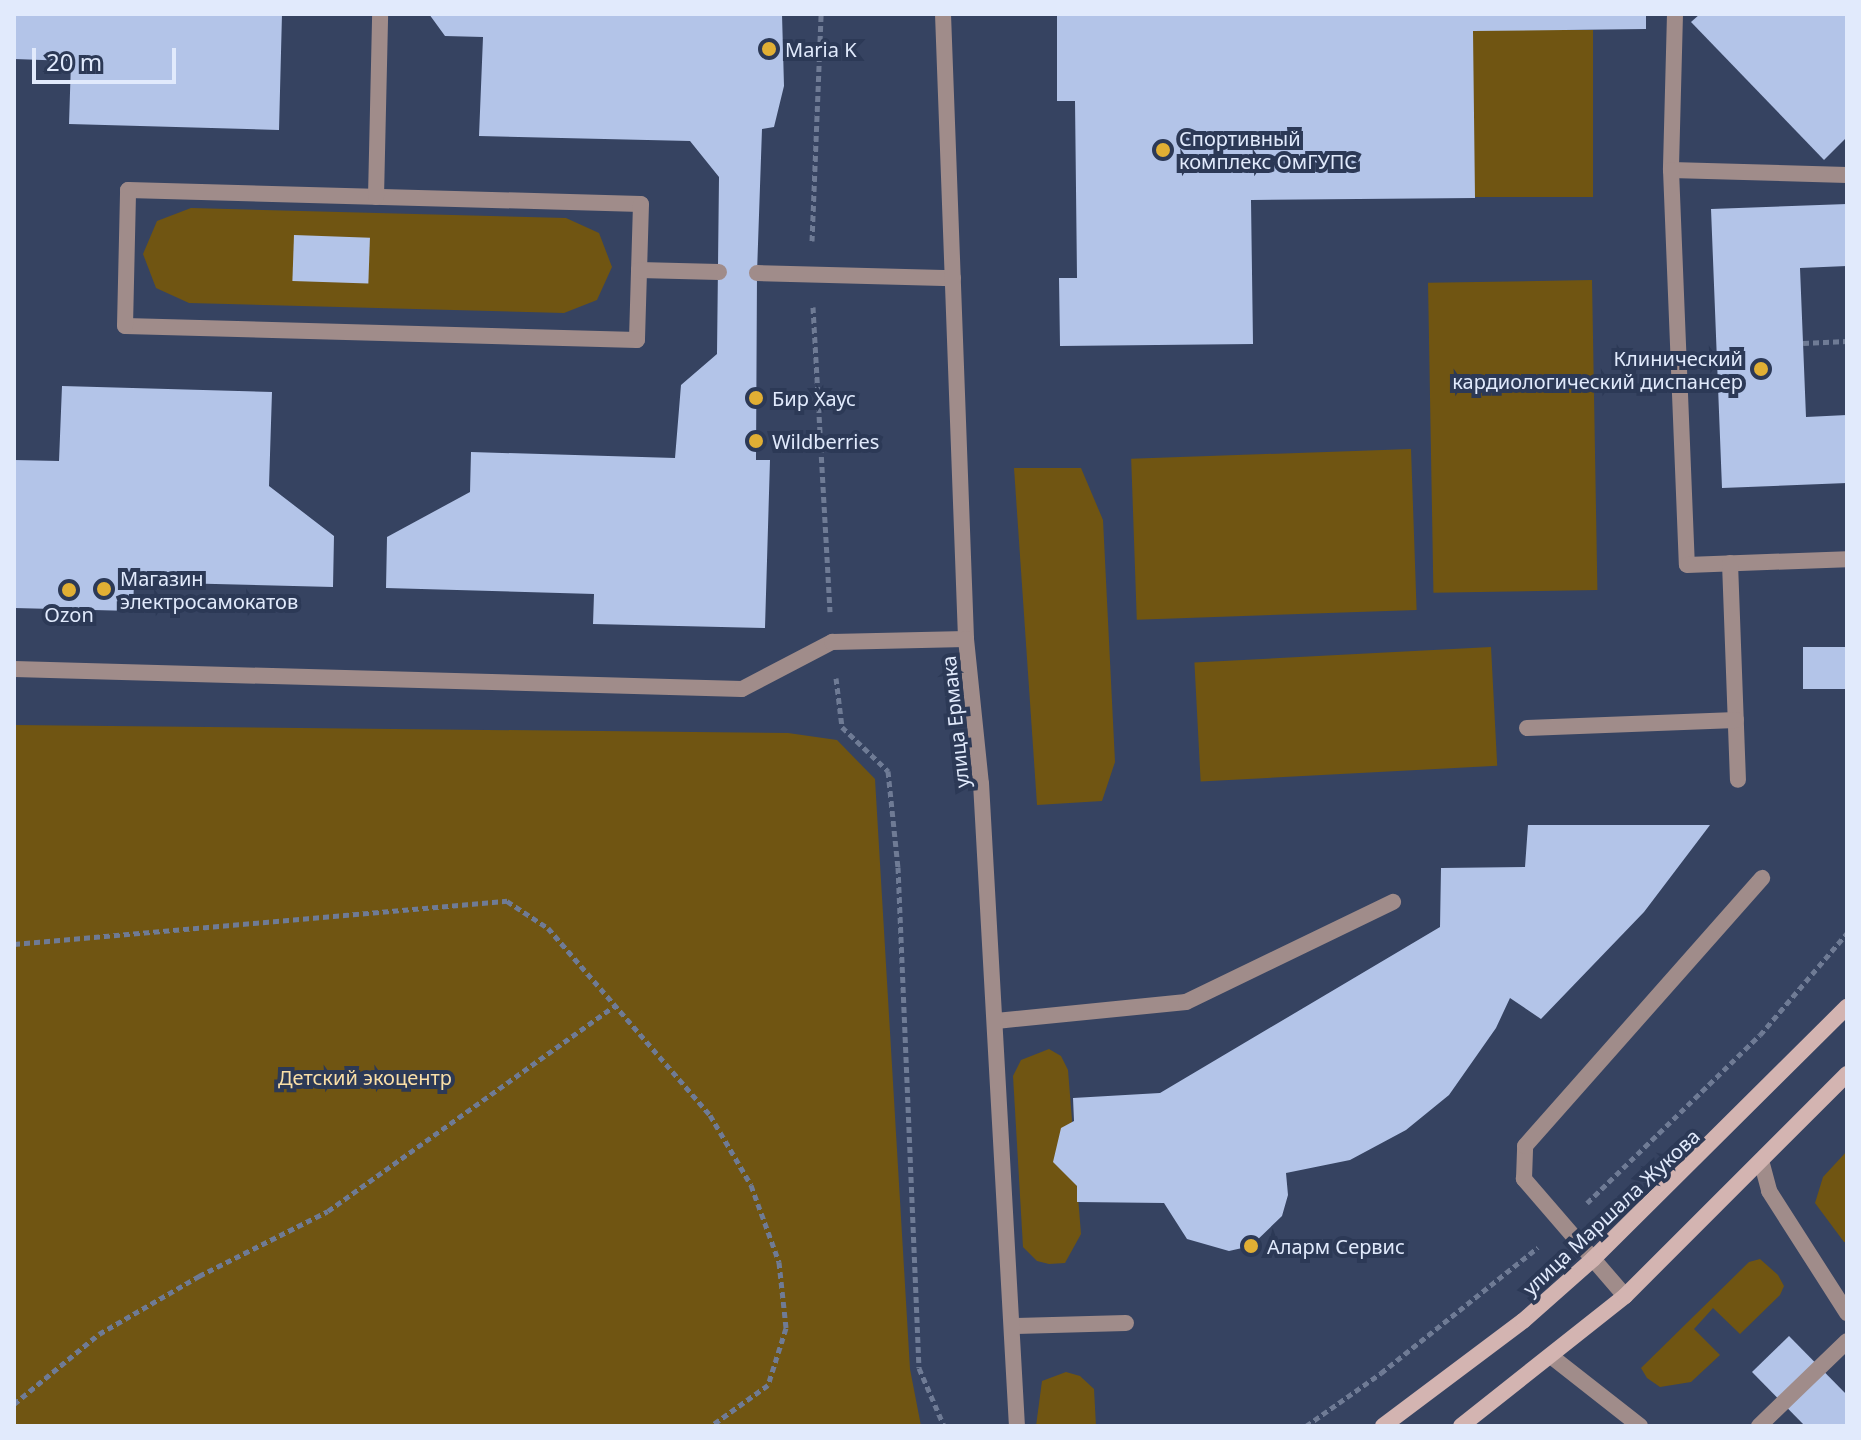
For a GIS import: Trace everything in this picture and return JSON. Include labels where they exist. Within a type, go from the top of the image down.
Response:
[{"type":"main road","name":"улица Маршала Жукова","points":[[1383,1426],[1523,1321],[1593,1259],[1847,1007]]},
{"type":"main road","points":[[1461,1426],[1552,1357],[1625,1296],[1762,1164],[1847,1074]]},
{"type":"street","points":[[376,197],[380,14]]},
{"type":"street","name":"улица Ермака","points":[[943,14],[966,639],[996,1021],[1017,1426]]},
{"type":"street","points":[[1675,14],[1671,170],[1687,565],[1847,559]]},
{"type":"street","points":[[1671,170],[1847,175]]},
{"type":"street","points":[[128,190],[376,197],[641,204],[637,340],[125,326],[128,190]]},
{"type":"street","points":[[639,270],[719,272]]},
{"type":"street","points":[[757,273],[953,278]]},
{"type":"street","points":[[1730,563],[1738,780]]},
{"type":"street","points":[[14,669],[742,689],[832,642],[966,639]]},
{"type":"street","points":[[1527,728],[1736,720]]},
{"type":"street","points":[[1625,1296],[1524,1179],[1525,1146],[1762,878]]},
{"type":"street","points":[[996,1021],[1186,1002],[1393,902]]},
{"type":"street","points":[[1762,1164],[1769,1191],[1847,1313]]},
{"type":"street","points":[[1014,1326],[1126,1323]]},
{"type":"street","points":[[1759,1426],[1847,1341]]},
{"type":"street","points":[[1552,1357],[1640,1426]]},
{"type":"path","points":[[821,14],[811,274],[832,642],[842,727],[888,771],[898,867],[919,1368],[944,1426]]},
{"type":"path","points":[[1803,343],[1847,341]]},
{"type":"path","points":[[14,944],[507,901],[548,928],[710,1115],[751,1185],[779,1262],[786,1328],[768,1385],[711,1426]]},
{"type":"path","points":[[1839,945],[1847,933]]},
{"type":"path","points":[[14,1404],[99,1334],[199,1276],[328,1211],[616,1005]]},
{"type":"green space","points":[[1473,30],[1593,30],[1593,197],[1473,197]]},
{"type":"green space","points":[[191,208],[566,218],[599,233],[612,267],[597,300],[564,313],[189,303],[156,288],[143,254],[157,221]]},
{"type":"green space","points":[[1592,280],[1597,590],[1433,593],[1428,283]]},
{"type":"green space","points":[[1411,449],[1417,610],[1137,620],[1131,459]]},
{"type":"green space","points":[[1014,468],[1081,468],[1103,520],[1115,762],[1102,801],[1037,805]]},
{"type":"green space","points":[[1491,647],[1497,766],[1201,781],[1194,663]]},
{"type":"green space","name":"Детский экоцентр","points":[[14,725],[788,733],[837,740],[875,779],[910,1369],[921,1426],[14,1426]]},
{"type":"green space","points":[[1049,1049],[1061,1056],[1068,1070],[1081,1234],[1065,1263],[1049,1264],[1037,1261],[1023,1247],[1013,1076],[1021,1060]]},
{"type":"green space","points":[[1847,1151],[1847,1242],[1844,1242],[1815,1203],[1823,1177]]},
{"type":"green space","points":[[1760,1259],[1778,1275],[1784,1286],[1780,1295],[1740,1334],[1713,1308],[1694,1329],[1720,1355],[1691,1382],[1660,1387],[1647,1378],[1641,1368],[1749,1262]]},
{"type":"green space","points":[[1066,1372],[1080,1376],[1094,1389],[1096,1426],[1036,1426],[1042,1381]]},
{"type":"building","points":[[14,14],[282,14],[279,130],[69,124],[71,61],[14,59]]},
{"type":"building","points":[[429,14],[782,14],[784,86],[774,127],[762,129],[757,273],[756,460],[770,460],[765,628],[593,624],[594,594],[386,588],[387,537],[470,492],[471,452],[675,458],[681,385],[717,354],[719,177],[690,141],[479,136],[483,37],[445,36]]},
{"type":"building","points":[[1057,14],[1646,14],[1646,29],[1473,31],[1475,198],[1251,200],[1253,344],[1060,346],[1059,278],[1077,278],[1075,101],[1057,101]]},
{"type":"building","points":[[1700,14],[1847,14],[1847,137],[1824,160],[1691,22]]},
{"type":"building","name":"Клинический кардиологический диспансер","points":[[1847,204],[1847,266],[1800,268],[1806,417],[1847,415],[1847,483],[1722,488],[1711,209]]},
{"type":"building","points":[[294,235],[370,238],[368,284],[292,281]]},
{"type":"building","points":[[62,386],[272,392],[269,486],[334,536],[333,587],[134,582],[133,611],[14,608],[14,460],[59,461]]},
{"type":"building","points":[[1803,647],[1847,647],[1847,689],[1803,689]]},
{"type":"building","points":[[1528,825],[1710,825],[1644,912],[1541,1019],[1510,998],[1496,1028],[1449,1095],[1406,1130],[1350,1160],[1286,1173],[1288,1195],[1282,1216],[1251,1246],[1229,1251],[1187,1239],[1164,1203],[1077,1202],[1077,1186],[1053,1162],[1061,1128],[1074,1121],[1073,1098],[1160,1093],[1440,927],[1441,868],[1525,867]]},
{"type":"building","points":[[1789,1336],[1847,1395],[1847,1426],[1805,1426],[1752,1372]]},
{"type":"place","name":"Maria K","points":[[769,49]]},
{"type":"place","name":"Спортивный комплекс ОмГУПС","points":[[1163,150]]},
{"type":"place","name":"Клинический кардиологический диспансер","points":[[1761,369]]},
{"type":"place","name":"Бир Хаус","points":[[756,398]]},
{"type":"place","name":"Wildberries","points":[[756,441]]},
{"type":"place","name":"Магазин электросамокатов","points":[[104,589]]},
{"type":"place","name":"Ozon","points":[[69,590]]},
{"type":"place","name":"Аларм Сервис","points":[[1251,1246]]}]
